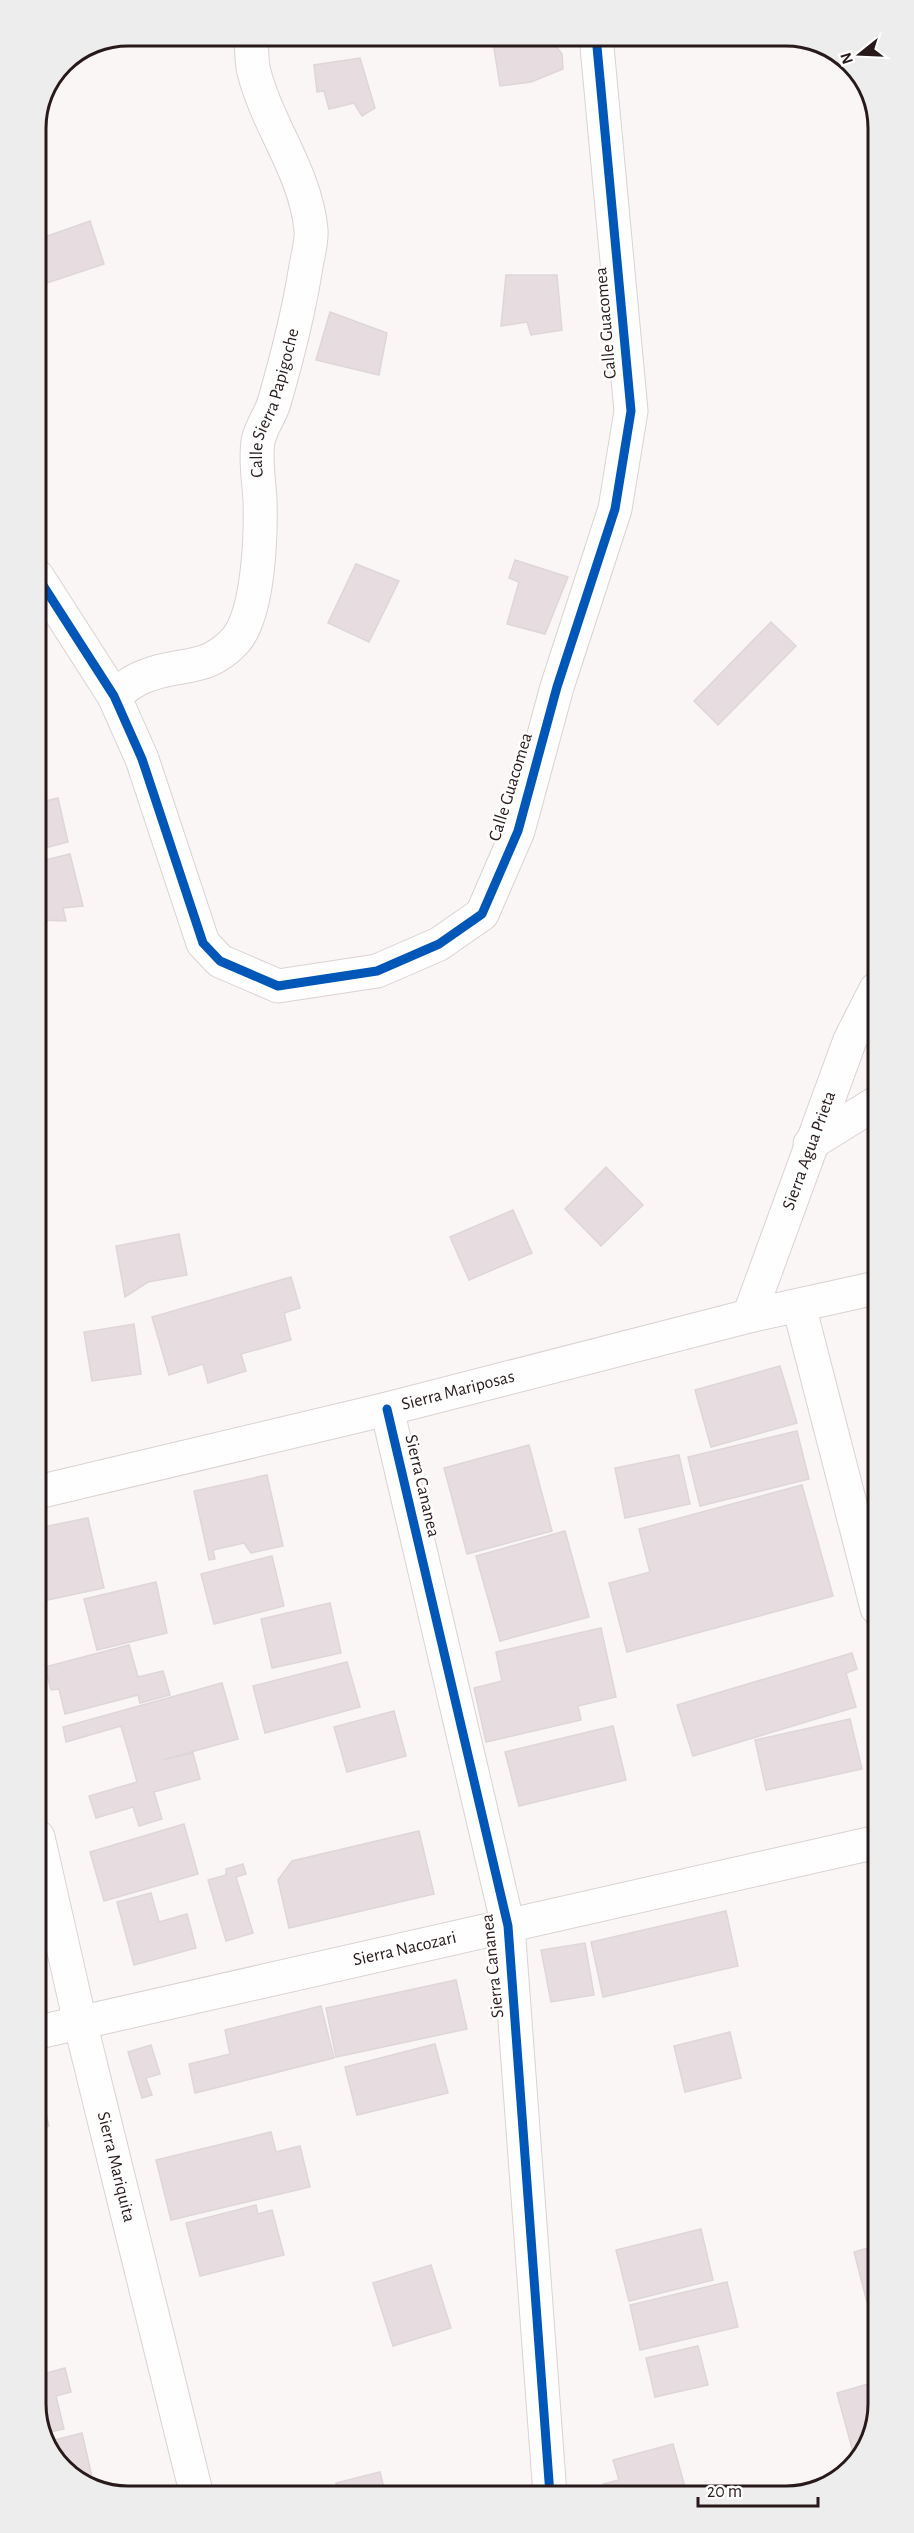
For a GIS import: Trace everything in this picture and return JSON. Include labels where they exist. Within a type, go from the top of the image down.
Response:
[{"type":"street","name":"Calle Sierra Papigoche","points":[[114,696],[131,682],[149,674],[196,666],[218,656],[237,639],[249,611],[257,575],[260,504],[258,441],[273,406],[300,307],[311,232],[308,208],[299,179],[273,125],[254,71],[252,47]]},
{"type":"street","name":"Calle Guacomea","points":[[47,592],[114,696],[142,759],[203,944],[220,961],[278,987],[377,971],[439,944],[482,914],[518,831],[557,687],[615,509],[631,411],[597,47]]},
{"type":"street","name":"Sierra Agua Prieta","points":[[749,1316],[810,1144],[850,1040],[868,1005]]},
{"type":"street","points":[[810,1144],[868,1108]]},
{"type":"street","name":"Sierra Mariposas","points":[[47,1490],[387,1409],[749,1316],[868,1290]]},
{"type":"street","points":[[799,1306],[868,1573]]},
{"type":"street","name":"Sierra Cananea","points":[[387,1409],[508,1926],[548,2486]]},
{"type":"street","name":"Sierra Nacozari","points":[[47,2030],[868,1844]]},
{"type":"street","name":"Sierra Mariquita","points":[[47,1877],[80,2022],[195,2486]]},
{"type":"building","points":[[494,47],[557,47],[562,54],[563,69],[531,82],[500,86]]},
{"type":"building","points":[[360,58],[375,108],[362,116],[354,103],[329,109],[324,91],[317,92],[314,65]]},
{"type":"building","points":[[90,221],[104,264],[47,283],[47,236]]},
{"type":"building","points":[[506,275],[557,275],[562,330],[531,335],[527,322],[501,326]]},
{"type":"building","points":[[330,312],[387,333],[379,375],[316,360]]},
{"type":"building","points":[[515,560],[568,577],[545,634],[507,624],[519,582],[509,578]]},
{"type":"building","points":[[356,564],[399,581],[369,642],[328,623]]},
{"type":"building","points":[[771,622],[796,646],[718,725],[694,701]]},
{"type":"building","points":[[58,798],[68,842],[47,847],[47,801]]},
{"type":"building","points":[[70,854],[83,906],[63,908],[66,921],[47,920],[47,860]]},
{"type":"building","points":[[606,1167],[643,1205],[601,1246],[565,1209]]},
{"type":"building","points":[[513,1210],[532,1253],[469,1280],[450,1237]]},
{"type":"building","points":[[179,1234],[187,1275],[148,1282],[125,1297],[116,1246]]},
{"type":"building","points":[[291,1277],[300,1308],[284,1313],[291,1340],[241,1354],[246,1371],[208,1383],[203,1364],[169,1375],[152,1317]]},
{"type":"building","points":[[134,1324],[141,1374],[92,1381],[84,1332]]},
{"type":"building","points":[[780,1366],[797,1423],[711,1447],[695,1390]]},
{"type":"building","points":[[797,1431],[809,1479],[700,1506],[688,1457]]},
{"type":"building","points":[[529,1445],[552,1531],[467,1554],[444,1468]]},
{"type":"building","points":[[679,1455],[690,1504],[625,1518],[615,1468]]},
{"type":"building","points":[[267,1475],[283,1546],[251,1553],[244,1543],[213,1550],[215,1559],[209,1560],[194,1491]]},
{"type":"building","points":[[802,1485],[833,1596],[627,1652],[609,1583],[650,1572],[639,1529]]},
{"type":"building","points":[[88,1518],[104,1588],[47,1600],[47,1526]]},
{"type":"building","points":[[565,1531],[589,1617],[500,1641],[476,1556]]},
{"type":"building","points":[[272,1556],[284,1606],[214,1624],[201,1574]]},
{"type":"building","points":[[156,1582],[167,1633],[97,1650],[84,1599]]},
{"type":"building","points":[[330,1603],[341,1653],[272,1668],[261,1619]]},
{"type":"building","points":[[601,1628],[616,1697],[578,1706],[581,1720],[486,1742],[474,1688],[502,1681],[496,1652]]},
{"type":"building","points":[[129,1645],[138,1677],[163,1671],[170,1695],[140,1703],[138,1695],[65,1714],[59,1689],[51,1690],[47,1666]]},
{"type":"building","points":[[852,1653],[857,1669],[846,1673],[856,1707],[693,1756],[677,1705]]},
{"type":"building","points":[[347,1662],[360,1707],[265,1733],[253,1686]]},
{"type":"building","points":[[222,1683],[238,1739],[162,1760],[193,1753],[200,1779],[154,1792],[162,1819],[139,1826],[133,1807],[96,1818],[89,1796],[137,1782],[121,1726],[66,1742],[63,1727]]},
{"type":"building","points":[[394,1711],[406,1756],[347,1772],[334,1727]]},
{"type":"building","points":[[850,1719],[862,1769],[766,1790],[755,1740]]},
{"type":"building","points":[[613,1726],[626,1780],[519,1806],[505,1752]]},
{"type":"building","points":[[184,1824],[198,1874],[104,1901],[90,1852]]},
{"type":"building","points":[[419,1831],[434,1894],[289,1928],[278,1880],[292,1861]]},
{"type":"building","points":[[243,1864],[246,1874],[236,1877],[253,1933],[226,1941],[208,1880],[226,1875],[226,1869]]},
{"type":"building","points":[[151,1893],[159,1922],[187,1914],[196,1948],[134,1965],[117,1902]]},
{"type":"building","points":[[726,1911],[738,1966],[603,1997],[591,1942]]},
{"type":"building","points":[[585,1943],[594,1995],[551,2002],[541,1950]]},
{"type":"building","points":[[456,1980],[467,2029],[336,2057],[326,2008]]},
{"type":"building","points":[[321,2006],[334,2058],[195,2093],[189,2064],[230,2054],[225,2030]]},
{"type":"building","points":[[730,2032],[741,2078],[685,2092],[674,2046]]},
{"type":"building","points":[[435,2044],[448,2093],[357,2115],[345,2067]]},
{"type":"building","points":[[151,2045],[160,2074],[146,2078],[152,2095],[142,2098],[128,2052]]},
{"type":"building","points":[[271,2132],[276,2152],[300,2146],[310,2187],[171,2220],[156,2160]]},
{"type":"building","points":[[256,2205],[258,2214],[272,2210],[284,2255],[200,2276],[186,2223]]},
{"type":"building","points":[[701,2229],[713,2280],[629,2301],[616,2250]]},
{"type":"building","points":[[868,2248],[867,2302],[854,2252]]},
{"type":"building","points":[[431,2265],[451,2328],[393,2346],[373,2283]]},
{"type":"building","points":[[727,2282],[738,2327],[640,2350],[630,2305]]},
{"type":"building","points":[[698,2346],[708,2385],[655,2397],[646,2358]]},
{"type":"building","points":[[65,2368],[71,2392],[56,2396],[64,2429],[51,2432],[47,2415],[47,2373]]},
{"type":"building","points":[[868,2384],[867,2415],[863,2431],[853,2451],[837,2393]]},
{"type":"building","points":[[82,2433],[92,2478],[67,2459],[55,2440]]},
{"type":"building","points":[[673,2444],[685,2486],[604,2486],[603,2484],[619,2480],[613,2460]]},
{"type":"building","points":[[380,2472],[384,2486],[337,2486],[336,2483]]},
{"type":"cycle path","points":[[47,592],[114,696],[142,759],[203,943],[220,961],[278,986],[377,971],[439,944],[482,914],[518,831],[557,687],[615,509],[631,411],[597,47]]},
{"type":"cycle path","points":[[387,1409],[508,1926],[549,2486]]}]
